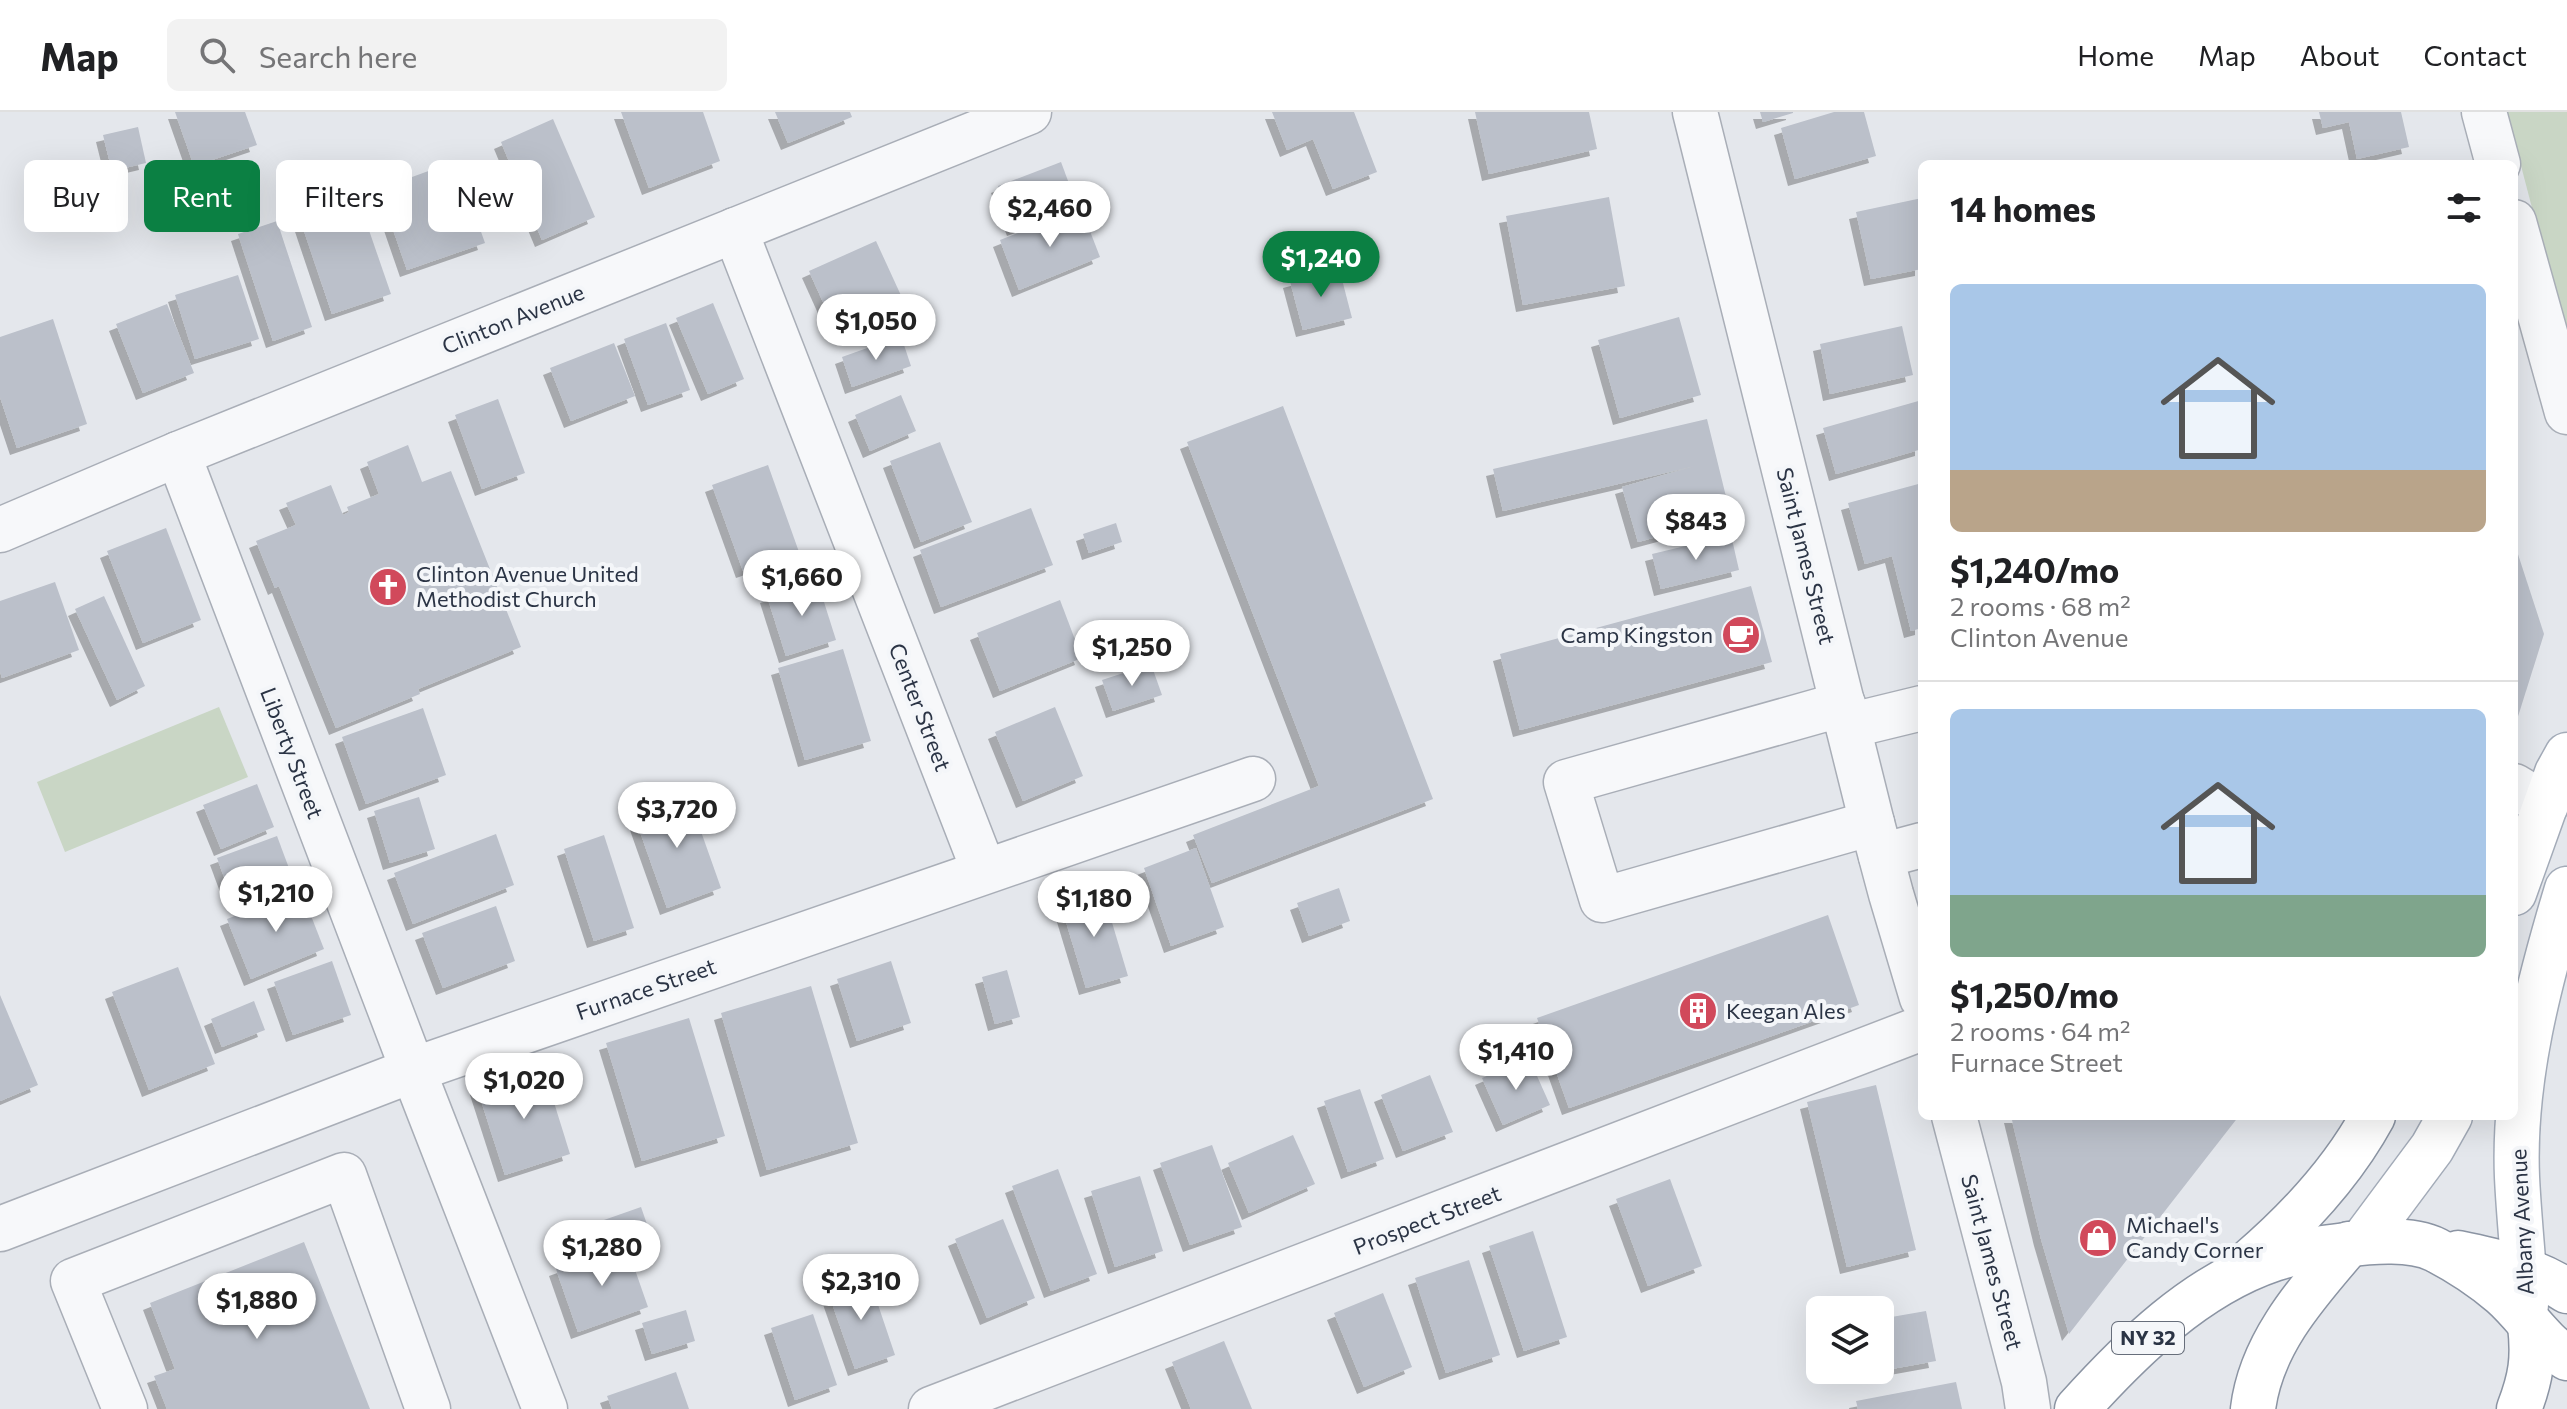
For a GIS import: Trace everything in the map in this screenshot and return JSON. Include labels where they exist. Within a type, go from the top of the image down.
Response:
[{"type":"main road","points":[[2518,868],[2530,795],[2557,773],[2567,755]]},
{"type":"main road","name":"Albany Avenue","points":[[2519,1409],[2530,1379],[2533,1351],[2528,1323],[2517,1176],[2520,1097],[2533,1016],[2567,889]]},
{"type":"main road","points":[[2229,1279],[2305,1211],[2370,1120]]},
{"type":"main road","points":[[2253,1409],[2258,1380],[2284,1325],[2305,1295],[2355,1243],[2432,1148],[2448,1120]]},
{"type":"main road","name":"NY 32","points":[[2077,1409],[2115,1367],[2187,1306],[2229,1279],[2272,1260],[2315,1248],[2390,1241],[2432,1248],[2503,1295],[2528,1323]]},
{"type":"main road","points":[[2432,1248],[2524,1269],[2549,1279],[2567,1291]]},
{"type":"main road","points":[[2528,1323],[2567,1358]]},
{"type":"street","name":"Clinton Avenue","points":[[0,530],[178,454],[1029,112]]},
{"type":"street","name":"Saint James Street","points":[[1695,112],[1876,839],[1918,984]]},
{"type":"street","points":[[2484,112],[2497,160]]},
{"type":"street","name":"Center Street","points":[[735,230],[984,871]]},
{"type":"street","points":[[2518,236],[2567,412]]},
{"type":"street","name":"Liberty Street","points":[[178,454],[545,1409]]},
{"type":"street","points":[[1918,708],[1846,715],[1566,782],[1602,900],[1876,839],[1918,844]]},
{"type":"street","name":"Furnace Street","points":[[0,1229],[413,1070],[1253,779]]},
{"type":"street","name":"Prospect Street","points":[[931,1409],[1918,1030]]},
{"type":"street","name":"Saint James Street","points":[[1955,1120],[2024,1382],[2028,1409]]},
{"type":"street","points":[[125,1409],[73,1281],[344,1175],[428,1409]]},
{"type":"green space","points":[[2507,112],[2567,112],[2567,342]]},
{"type":"green space","points":[[219,707],[248,777],[65,852],[37,782]]},
{"type":"building","points":[[175,112],[245,112],[257,145],[212,160],[192,160]]},
{"type":"building","points":[[621,112],[703,112],[720,161],[649,188]]},
{"type":"building","points":[[775,112],[850,112],[852,117],[788,143]]},
{"type":"building","points":[[1272,112],[1354,112],[1377,172],[1333,189],[1313,139],[1287,150]]},
{"type":"building","points":[[1475,112],[1589,112],[1597,149],[1489,174]]},
{"type":"building","points":[[1760,112],[1793,112],[1793,113],[1763,122]]},
{"type":"building","points":[[1834,112],[1864,112],[1876,156],[1795,179],[1781,128]]},
{"type":"building","points":[[2319,112],[2401,112],[2409,147],[2357,159],[2349,122],[2323,128]]},
{"type":"building","points":[[553,119],[595,217],[542,240],[539,232],[542,232],[542,160],[509,160],[501,142]]},
{"type":"building","points":[[138,127],[144,163],[128,167],[128,160],[109,160],[103,135]]},
{"type":"building","points":[[1061,162],[1077,205],[1014,229],[998,186]]},
{"type":"building","points":[[428,171],[428,232],[481,232],[485,243],[407,270],[394,232],[412,232],[412,177]]},
{"type":"building","points":[[1609,197],[1625,286],[1523,305],[1506,216]]},
{"type":"building","points":[[1918,199],[1918,270],[1871,279],[1856,212]]},
{"type":"building","points":[[1081,208],[1100,257],[1019,290],[1000,240]]},
{"type":"building","points":[[276,221],[276,232],[281,232],[312,327],[273,341],[238,234],[260,232],[260,227]]},
{"type":"building","points":[[304,232],[370,232],[391,294],[332,314]]},
{"type":"building","points":[[876,241],[904,302],[837,333],[809,271]]},
{"type":"building","points":[[1339,268],[1352,318],[1303,330],[1290,281]]},
{"type":"building","points":[[238,275],[259,339],[195,359],[175,295]]},
{"type":"building","points":[[713,303],[744,379],[708,394],[676,318]]},
{"type":"building","points":[[167,304],[194,373],[143,393],[116,324]]},
{"type":"building","points":[[1679,317],[1701,395],[1620,418],[1598,340]]},
{"type":"building","points":[[53,319],[87,424],[17,448],[0,397],[0,337]]},
{"type":"building","points":[[666,323],[690,390],[648,405],[624,339]]},
{"type":"building","points":[[1902,326],[1913,375],[1830,394],[1820,344]]},
{"type":"building","points":[[901,336],[911,366],[852,387],[842,357]]},
{"type":"building","points":[[614,343],[635,396],[571,421],[550,368]]},
{"type":"building","points":[[901,395],[916,431],[870,451],[855,415]]},
{"type":"building","points":[[498,399],[525,473],[482,489],[455,415]]},
{"type":"building","points":[[1918,401],[1918,450],[1836,474],[1823,428]]},
{"type":"building","points":[[1283,406],[1433,799],[1212,883],[1193,835],[1319,786],[1187,442]]},
{"type":"building","points":[[1707,419],[1731,517],[1638,542],[1622,487],[1695,466],[1503,511],[1493,469]]},
{"type":"building","points":[[940,442],[972,522],[921,542],[890,461]]},
{"type":"building","name":"Clinton Avenue United Methodist Church","points":[[408,445],[422,482],[451,471],[521,647],[418,689],[420,694],[336,728],[279,586],[275,588],[256,541],[296,525],[286,503],[331,485],[343,515],[349,512],[347,507],[379,494],[367,462]]},
{"type":"building","points":[[768,465],[799,552],[743,571],[712,485]]},
{"type":"building","points":[[1918,484],[1918,629],[1911,631],[1892,556],[1865,564],[1848,503]]},
{"type":"building","points":[[1031,508],[1053,565],[941,607],[920,550]]},
{"type":"building","points":[[1116,523],[1122,542],[1089,553],[1083,534]]},
{"type":"building","points":[[166,528],[201,620],[143,643],[107,551]]},
{"type":"building","points":[[1731,535],[1739,570],[1661,589],[1652,554]]},
{"type":"building","points":[[2518,554],[2544,634],[2518,716]]},
{"type":"building","points":[[817,580],[836,640],[786,656],[767,596]]},
{"type":"building","points":[[55,582],[79,650],[2,678],[0,601]]},
{"type":"building","points":[[1751,586],[1772,662],[1520,730],[1500,654]]},
{"type":"building","points":[[104,596],[145,686],[117,700],[75,609]]},
{"type":"building","points":[[1060,600],[1082,658],[1000,691],[977,633]]},
{"type":"building","points":[[843,649],[871,741],[805,760],[778,668]]},
{"type":"building","points":[[1151,664],[1162,695],[1113,711],[1102,680]]},
{"type":"building","points":[[1055,707],[1083,776],[1023,801],[995,732]]},
{"type":"building","points":[[423,708],[446,775],[366,804],[342,737]]},
{"type":"building","points":[[257,784],[274,827],[221,849],[203,805]]},
{"type":"building","points":[[687,792],[721,888],[667,908],[633,812]]},
{"type":"building","points":[[419,797],[435,849],[390,863],[374,811]]},
{"type":"building","points":[[496,834],[514,885],[413,924],[394,873]]},
{"type":"building","points":[[604,835],[634,928],[594,941],[564,849]]},
{"type":"building","points":[[277,836],[293,879],[233,901],[217,858]]},
{"type":"building","points":[[1196,848],[1224,927],[1171,946],[1144,868]]},
{"type":"building","points":[[1339,888],[1350,921],[1309,936],[1297,903]]},
{"type":"building","points":[[1102,889],[1128,976],[1086,988],[1060,902]]},
{"type":"building","points":[[301,890],[324,949],[251,979],[227,919]]},
{"type":"building","points":[[496,906],[515,961],[443,988],[422,933]]},
{"type":"building","name":"Keegan Ales","points":[[1828,915],[1859,1005],[1569,1108],[1537,1018]]},
{"type":"building","points":[[332,961],[351,1015],[293,1035],[274,982]]},
{"type":"building","points":[[891,961],[911,1023],[857,1041],[837,979]]},
{"type":"building","points":[[178,967],[215,1064],[149,1090],[112,992]]},
{"type":"building","points":[[1007,970],[1020,1017],[995,1024],[982,977]]},
{"type":"building","points":[[811,986],[858,1143],[767,1170],[721,1013]]},
{"type":"building","points":[[0,995],[38,1085],[0,1101]]},
{"type":"building","points":[[254,1001],[265,1030],[222,1047],[211,1019]]},
{"type":"building","points":[[689,1018],[725,1136],[642,1161],[606,1043]]},
{"type":"building","points":[[1529,1058],[1550,1105],[1503,1125],[1482,1078]]},
{"type":"building","points":[[543,1067],[570,1154],[505,1175],[477,1088]]},
{"type":"building","points":[[1430,1075],[1453,1132],[1403,1151],[1381,1095]]},
{"type":"building","points":[[1876,1085],[1916,1250],[1847,1267],[1807,1102]]},
{"type":"building","points":[[1360,1089],[1384,1159],[1348,1172],[1324,1101]]},
{"type":"building","points":[[2012,1120],[2236,1120],[2069,1334],[2041,1239]]},
{"type":"building","points":[[1293,1135],[1315,1184],[1249,1213],[1228,1163]]},
{"type":"building","points":[[1212,1145],[1242,1227],[1190,1245],[1160,1163]]},
{"type":"building","points":[[1058,1169],[1097,1274],[1051,1291],[1012,1186]]},
{"type":"building","points":[[1140,1176],[1163,1251],[1115,1267],[1091,1191]]},
{"type":"building","points":[[1670,1179],[1702,1266],[1648,1286],[1616,1199]]},
{"type":"building","points":[[641,1207],[650,1233],[613,1246],[604,1220]]},
{"type":"building","points":[[1003,1219],[1035,1298],[987,1318],[955,1239]]},
{"type":"building","points":[[1533,1231],[1567,1337],[1524,1351],[1489,1246]]},
{"type":"building","points":[[304,1242],[370,1409],[167,1409],[154,1376],[175,1369],[150,1303]]},
{"type":"building","points":[[626,1244],[648,1307],[578,1332],[556,1269]]},
{"type":"building","points":[[1469,1260],[1500,1355],[1446,1373],[1415,1278]]},
{"type":"building","points":[[868,1275],[895,1355],[855,1369],[827,1289]]},
{"type":"building","points":[[1383,1293],[1412,1367],[1364,1387],[1334,1313]]},
{"type":"building","points":[[686,1310],[695,1341],[652,1354],[642,1323]]},
{"type":"building","points":[[1926,1311],[1936,1361],[1894,1369],[1894,1317]]},
{"type":"building","points":[[813,1314],[837,1385],[795,1400],[771,1328]]},
{"type":"building","points":[[1224,1341],[1252,1409],[1191,1409],[1172,1362]]},
{"type":"building","points":[[676,1372],[689,1409],[612,1409],[607,1396]]},
{"type":"building","points":[[1956,1382],[1962,1409],[1858,1409],[1856,1401]]},
{"type":"place","name":"Clinton Avenue United Methodist Church","points":[[388,587]]},
{"type":"place","name":"Camp Kingston","points":[[1741,635]]},
{"type":"place","name":"Keegan Ales","points":[[1698,1011]]},
{"type":"place","name":"Michael's Candy Corner","points":[[2098,1238]]}]
